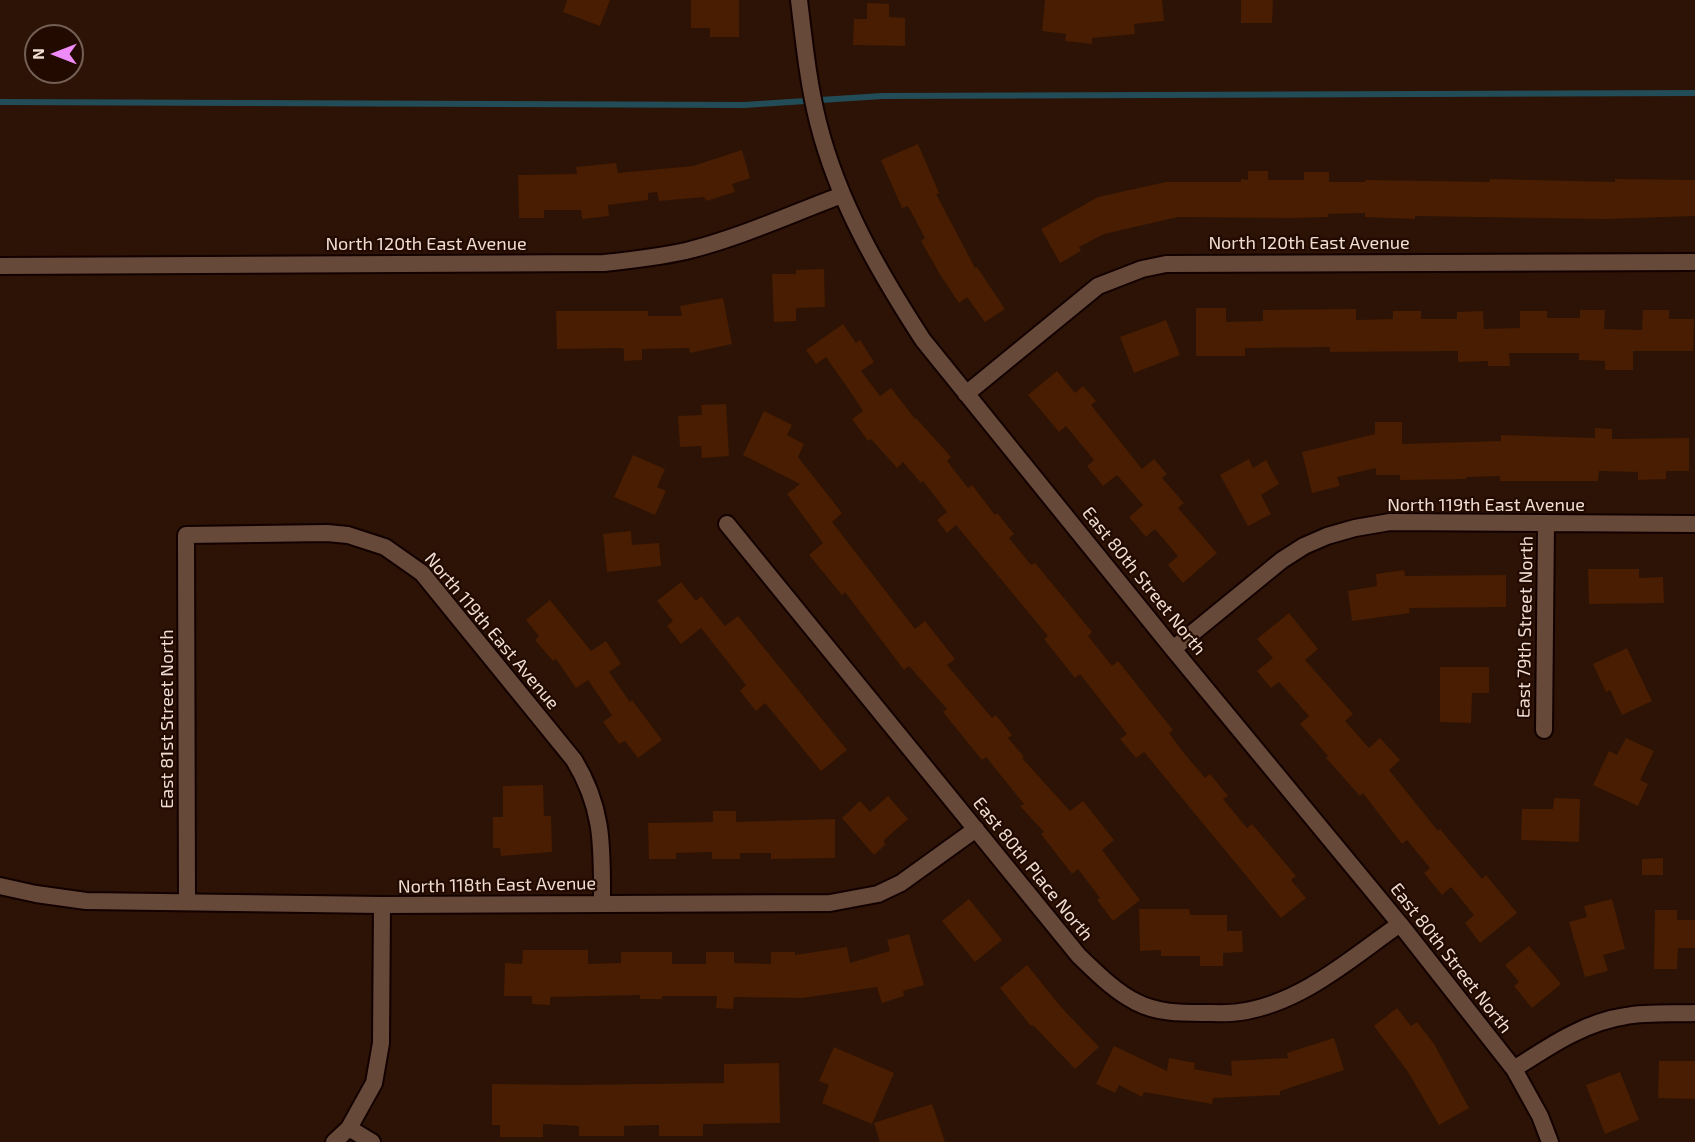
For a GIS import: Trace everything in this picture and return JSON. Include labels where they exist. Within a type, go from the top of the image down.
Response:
[{"type":"street","name":"East 80th Street North","points":[[799,0],[807,70],[818,124],[842,195],[863,241],[889,288],[923,340],[1173,649],[1400,924],[1514,1069],[1540,1116],[1550,1142]]},
{"type":"street","name":"North 120th East Avenue","points":[[0,266],[604,263],[651,258],[688,250],[842,195]]},
{"type":"street","name":"North 120th East Avenue","points":[[966,394],[1098,286],[1142,269],[1166,264],[1695,262]]},
{"type":"street","name":"North 119th East Avenue","points":[[1173,649],[1282,560],[1304,546],[1355,528],[1390,522],[1695,524]]},
{"type":"street","name":"East 80th Place North","points":[[727,524],[1079,956],[1115,988],[1136,1002],[1161,1011],[1239,1012],[1287,999],[1315,983],[1400,924]]},
{"type":"street","name":"East 79th Street North","points":[[1544,730],[1546,524]]},
{"type":"street","name":"North 119th East Avenue","points":[[186,535],[327,533],[348,535],[385,547],[422,573],[574,760],[586,778],[600,825],[602,903]]},
{"type":"street","name":"East 81st Street North","points":[[186,535],[187,902]]},
{"type":"street","name":"North 118th East Avenue","points":[[0,886],[86,901],[382,905],[803,904],[854,900],[878,894],[901,883],[976,830]]},
{"type":"street","points":[[334,1142],[349,1128],[375,1083],[381,1043],[382,905]]},
{"type":"street","points":[[1514,1069],[1547,1047],[1603,1021],[1626,1016],[1695,1013]]},
{"type":"street","points":[[349,1128],[372,1142]]},
{"type":"building","points":[[567,0],[610,0],[600,26],[563,12]]},
{"type":"building","points":[[691,0],[739,0],[739,37],[710,37],[710,28],[691,28]]},
{"type":"building","points":[[1045,0],[1162,0],[1164,21],[1134,24],[1135,34],[1092,38],[1092,44],[1065,41],[1066,34],[1042,31]]},
{"type":"building","points":[[1241,0],[1273,0],[1272,23],[1241,23]]},
{"type":"building","points":[[867,3],[889,4],[889,17],[905,18],[905,46],[853,45],[854,19],[867,19]]},
{"type":"building","points":[[918,144],[939,193],[936,194],[975,268],[977,267],[1005,309],[985,322],[967,297],[959,303],[941,276],[921,241],[925,238],[908,206],[902,208],[881,160]]},
{"type":"building","points":[[742,150],[750,178],[732,184],[735,192],[706,201],[704,197],[659,201],[657,192],[648,193],[648,200],[608,205],[609,216],[582,219],[581,210],[544,210],[544,218],[519,218],[518,175],[577,174],[576,167],[616,163],[618,173],[693,166]]},
{"type":"building","points":[[1248,171],[1268,171],[1268,180],[1304,180],[1304,172],[1329,172],[1329,182],[1365,182],[1366,180],[1490,182],[1490,179],[1615,182],[1615,179],[1695,180],[1695,216],[1604,219],[1415,216],[1415,219],[1365,217],[1365,213],[1292,218],[1178,217],[1104,234],[1079,247],[1081,251],[1060,263],[1041,229],[1098,197],[1166,182],[1241,182],[1241,179],[1248,180]]},
{"type":"building","points":[[824,269],[825,307],[796,308],[796,321],[774,322],[772,274],[796,274],[796,270]]},
{"type":"building","points":[[723,298],[732,344],[690,353],[689,348],[642,349],[642,360],[624,361],[624,349],[621,348],[557,349],[556,311],[648,311],[648,316],[682,316],[680,306]]},
{"type":"building","points":[[1196,308],[1226,308],[1226,322],[1263,321],[1263,310],[1356,309],[1356,320],[1393,319],[1393,311],[1421,311],[1421,319],[1457,319],[1457,312],[1483,311],[1484,329],[1520,328],[1520,311],[1547,311],[1547,318],[1580,318],[1580,310],[1605,310],[1604,329],[1642,330],[1643,310],[1669,310],[1669,319],[1694,319],[1693,351],[1633,351],[1633,370],[1605,370],[1605,361],[1579,360],[1579,353],[1509,353],[1510,366],[1488,366],[1488,361],[1458,362],[1458,351],[1330,352],[1330,347],[1245,348],[1245,356],[1196,356]]},
{"type":"building","points":[[1166,320],[1180,355],[1134,373],[1120,337]]},
{"type":"building","points":[[843,324],[856,343],[860,340],[874,362],[861,371],[880,396],[891,388],[915,419],[951,457],[947,461],[968,488],[972,485],[995,515],[997,513],[1014,534],[1009,538],[1031,565],[1035,563],[1092,632],[1088,636],[1112,666],[1118,661],[1173,730],[1169,733],[1183,752],[1205,778],[1210,774],[1228,796],[1223,799],[1247,828],[1252,824],[1296,876],[1291,880],[1306,898],[1281,918],[1144,752],[1136,758],[1120,739],[1127,734],[1080,674],[1075,678],[1044,639],[1048,636],[956,525],[947,533],[937,520],[947,512],[923,481],[921,483],[903,462],[897,468],[871,439],[868,441],[852,419],[863,411],[854,397],[826,357],[816,364],[806,350]]},
{"type":"building","points":[[1057,371],[1075,393],[1083,386],[1096,401],[1091,405],[1142,469],[1154,459],[1167,474],[1162,478],[1184,503],[1178,508],[1217,553],[1183,583],[1168,565],[1178,556],[1155,529],[1146,537],[1129,517],[1143,505],[1117,475],[1103,486],[1087,466],[1094,460],[1066,426],[1059,432],[1028,395]]},
{"type":"building","points":[[726,404],[729,456],[702,458],[701,446],[680,447],[678,416],[702,415],[701,405]]},
{"type":"building","points":[[764,411],[792,425],[787,435],[804,444],[798,457],[842,513],[832,522],[915,629],[925,621],[955,659],[947,665],[992,718],[996,715],[1012,735],[1008,738],[1024,757],[1022,758],[1070,811],[1083,801],[1114,840],[1102,850],[1140,900],[1113,921],[1097,900],[1100,898],[1078,869],[1072,874],[1041,834],[1044,832],[1020,806],[1024,804],[986,757],[982,760],[943,712],[947,709],[909,666],[904,670],[845,592],[842,595],[809,555],[823,543],[787,494],[800,484],[743,455]]},
{"type":"building","points":[[1375,422],[1402,422],[1402,444],[1501,441],[1501,435],[1595,438],[1595,428],[1612,429],[1612,439],[1689,438],[1689,471],[1666,471],[1666,479],[1638,480],[1638,472],[1599,471],[1598,481],[1500,481],[1500,476],[1400,480],[1400,475],[1376,475],[1376,468],[1337,477],[1340,486],[1312,493],[1302,452],[1375,434]]},
{"type":"building","points":[[633,455],[665,469],[657,487],[666,491],[655,515],[614,497]]},
{"type":"building","points":[[1249,459],[1253,468],[1266,460],[1279,484],[1261,495],[1271,514],[1248,526],[1220,475]]},
{"type":"building","points":[[631,531],[632,545],[659,543],[661,566],[607,572],[603,534]]},
{"type":"building","points":[[1588,569],[1639,569],[1639,578],[1663,577],[1664,603],[1589,604]]},
{"type":"building","points":[[1404,570],[1405,576],[1506,575],[1506,607],[1409,608],[1410,613],[1352,621],[1348,591],[1377,586],[1376,574]]},
{"type":"building","points":[[681,582],[696,601],[701,596],[725,626],[738,616],[847,750],[821,771],[765,703],[756,711],[740,691],[746,685],[701,628],[681,644],[667,626],[673,621],[657,601]]},
{"type":"building","points":[[550,600],[591,651],[606,641],[621,664],[609,672],[630,702],[632,700],[662,740],[638,758],[625,741],[619,744],[603,722],[612,715],[588,680],[576,688],[556,659],[553,661],[535,640],[539,636],[526,620]]},
{"type":"building","points":[[1289,613],[1318,649],[1305,660],[1353,714],[1345,721],[1369,748],[1380,738],[1400,760],[1389,770],[1438,831],[1440,829],[1482,879],[1486,875],[1517,913],[1480,943],[1465,923],[1474,915],[1451,887],[1442,895],[1424,873],[1430,868],[1407,840],[1402,844],[1363,793],[1360,796],[1300,724],[1309,716],[1279,682],[1271,688],[1257,671],[1273,658],[1257,639]]},
{"type":"building","points":[[1627,648],[1652,701],[1622,715],[1610,690],[1606,692],[1593,664]]},
{"type":"building","points":[[1440,667],[1489,667],[1489,693],[1472,693],[1471,723],[1440,722]]},
{"type":"building","points":[[1626,738],[1654,751],[1640,780],[1648,784],[1638,806],[1593,785],[1609,751],[1617,755]]},
{"type":"building","points":[[543,785],[544,816],[551,816],[552,852],[501,856],[500,848],[493,848],[493,817],[503,817],[503,786]]},
{"type":"building","points":[[888,796],[908,819],[884,840],[885,845],[874,855],[842,818],[860,801],[870,812]]},
{"type":"building","points":[[1554,798],[1580,799],[1579,842],[1521,840],[1522,809],[1553,809]]},
{"type":"building","points":[[713,811],[736,811],[736,822],[835,819],[835,858],[771,859],[771,853],[740,853],[740,859],[712,859],[712,852],[676,853],[676,859],[649,859],[648,823],[713,822]]},
{"type":"building","points":[[1663,858],[1663,875],[1642,875],[1642,859]]},
{"type":"building","points":[[969,899],[1002,940],[975,962],[942,921]]},
{"type":"building","points":[[1612,899],[1625,949],[1603,955],[1608,971],[1585,977],[1569,922],[1587,917],[1584,906]]},
{"type":"building","points":[[1139,909],[1189,909],[1190,915],[1227,915],[1227,931],[1242,931],[1243,952],[1223,953],[1223,966],[1200,966],[1200,956],[1161,956],[1161,950],[1140,951]]},
{"type":"building","points":[[1655,910],[1677,910],[1677,920],[1695,920],[1695,948],[1678,948],[1677,969],[1654,969]]},
{"type":"building","points":[[909,934],[924,985],[903,991],[904,996],[882,1003],[877,987],[802,998],[734,997],[733,1009],[716,1008],[717,996],[662,996],[662,999],[640,999],[640,995],[550,997],[550,1005],[532,1004],[532,996],[504,996],[505,963],[522,964],[523,950],[588,950],[588,964],[621,963],[621,952],[672,952],[672,964],[706,964],[706,952],[734,952],[734,963],[771,964],[771,952],[795,952],[795,955],[847,947],[850,963],[890,951],[887,940]]},
{"type":"building","points":[[1529,946],[1561,984],[1532,1008],[1514,986],[1519,982],[1505,965]]},
{"type":"building","points":[[1027,965],[1061,1007],[1099,1047],[1075,1069],[1033,1025],[1031,1026],[1000,988]]},
{"type":"building","points":[[1397,1008],[1411,1026],[1417,1022],[1434,1044],[1469,1108],[1439,1125],[1408,1072],[1374,1026]]},
{"type":"building","points":[[1334,1038],[1344,1070],[1280,1091],[1280,1095],[1213,1098],[1212,1104],[1144,1092],[1142,1097],[1119,1085],[1115,1093],[1096,1084],[1114,1046],[1167,1071],[1169,1058],[1195,1063],[1194,1069],[1232,1076],[1231,1061],[1288,1058],[1287,1053]]},
{"type":"building","points":[[834,1047],[894,1073],[872,1124],[822,1103],[829,1085],[819,1081]]},
{"type":"building","points":[[1659,1061],[1695,1061],[1695,1099],[1658,1098]]},
{"type":"building","points":[[779,1063],[780,1123],[703,1124],[703,1136],[659,1136],[659,1125],[624,1126],[624,1136],[579,1136],[579,1126],[543,1124],[543,1137],[500,1137],[500,1125],[492,1125],[492,1084],[724,1083],[724,1064]]},
{"type":"building","points":[[1620,1072],[1639,1120],[1605,1134],[1586,1085]]},
{"type":"building","points":[[932,1104],[945,1142],[880,1142],[874,1123]]},
{"type":"waterway","points":[[0,102],[744,105],[882,96],[1695,93]]}]
